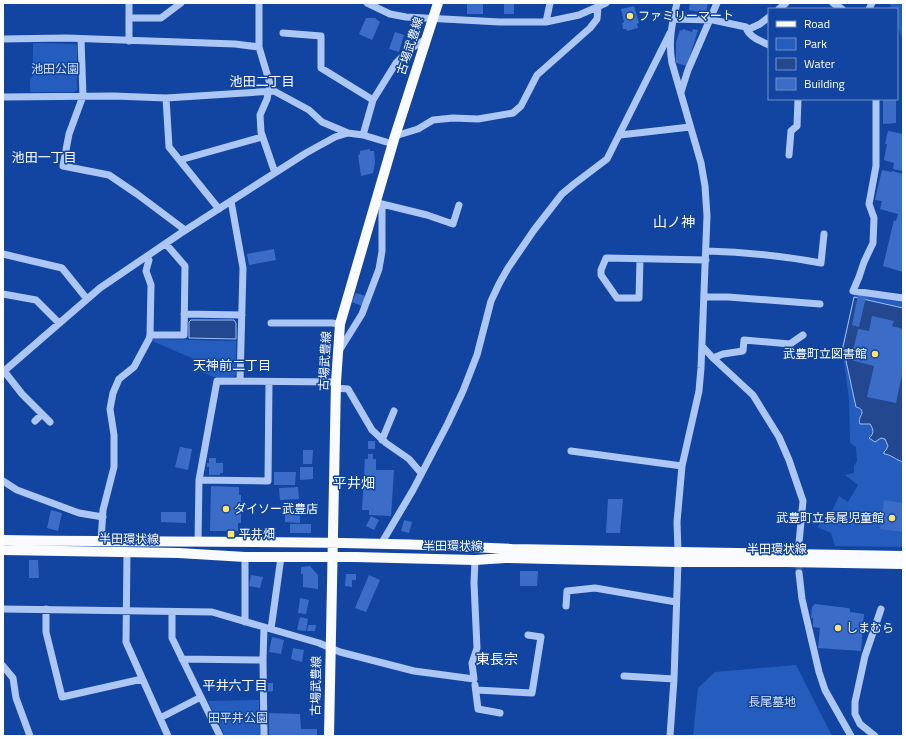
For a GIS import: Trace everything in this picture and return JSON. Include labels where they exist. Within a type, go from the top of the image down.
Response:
[{"type":"main road","name":"古場武豊線","points":[[329,736],[336,385],[340,324],[379,203],[394,140],[438,3]]},
{"type":"main road","name":"半田環状線","points":[[3,540],[380,544],[784,562],[903,564]]},
{"type":"main road","name":"半田環状線","points":[[3,550],[179,553],[246,557],[475,560],[506,558],[903,556]]},
{"type":"street","points":[[128,41],[129,3]]},
{"type":"street","points":[[129,18],[161,18],[180,3]]},
{"type":"street","points":[[259,3],[259,47],[270,84],[268,99],[260,115],[262,136],[275,173]]},
{"type":"street","points":[[367,3],[390,14],[406,17],[500,22],[546,22],[579,15],[606,3]]},
{"type":"street","points":[[546,22],[550,3]]},
{"type":"street","points":[[670,736],[674,679],[678,557],[677,522],[682,466],[699,392],[707,216],[705,186],[701,164],[670,52],[670,33],[677,3]]},
{"type":"street","points":[[681,92],[688,70],[716,3]]},
{"type":"street","points":[[3,97],[82,96],[166,98],[274,91],[309,110],[322,122],[348,133],[394,140],[433,120],[454,118],[478,119],[518,110],[537,75],[590,28],[597,19],[598,7]]},
{"type":"street","points":[[673,19],[710,20],[746,27],[748,33],[768,44]]},
{"type":"street","points":[[747,30],[768,19]]},
{"type":"street","points":[[283,33],[321,36],[321,68],[373,100]]},
{"type":"street","points":[[380,544],[412,490],[448,424],[477,356],[491,301],[508,268],[534,230],[562,194],[607,159],[670,33]]},
{"type":"street","points":[[3,39],[81,39],[235,44],[259,47]]},
{"type":"street","points":[[81,39],[82,96],[69,134],[63,166],[109,175],[185,230]]},
{"type":"street","points":[[363,135],[373,100],[396,63],[410,49],[426,39]]},
{"type":"street","points":[[166,98],[170,147],[219,209]]},
{"type":"street","points":[[789,155],[791,130],[797,126],[798,100]]},
{"type":"street","points":[[876,100],[876,166],[869,204],[874,218],[873,243],[853,291],[903,298]]},
{"type":"street","points":[[620,135],[690,127]]},
{"type":"street","points":[[50,422],[22,394],[4,372],[100,288],[185,230],[306,153],[334,137],[348,133]]},
{"type":"street","points":[[180,160],[262,136]]},
{"type":"street","points":[[231,201],[243,268],[240,381]]},
{"type":"street","points":[[338,352],[362,314],[379,269],[382,251],[379,203],[427,215],[454,224],[459,205]]},
{"type":"street","points":[[706,251],[738,252],[796,258],[821,263],[824,234]]},
{"type":"street","points":[[150,335],[184,335],[185,266],[166,244]]},
{"type":"street","points":[[3,254],[62,268],[87,299]]},
{"type":"street","points":[[102,542],[103,510],[114,467],[114,435],[110,409],[113,393],[119,379],[134,367],[150,335],[150,285],[146,272],[149,260],[147,256]]},
{"type":"street","points":[[640,259],[639,298],[617,298],[601,275],[601,270],[606,258],[706,260]]},
{"type":"street","points":[[3,294],[36,300],[59,323]]},
{"type":"street","points":[[704,297],[728,297],[820,304]]},
{"type":"street","points":[[184,314],[242,315]]},
{"type":"street","points":[[271,323],[340,324]]},
{"type":"street","points":[[713,358],[723,354],[743,351],[744,340],[790,344],[803,335]]},
{"type":"street","points":[[702,346],[753,395],[772,424],[790,460],[804,500],[799,543]]},
{"type":"street","points":[[198,542],[199,480],[217,381],[336,385],[348,389],[367,424],[382,440],[409,460],[421,473]]},
{"type":"street","points":[[199,480],[268,481],[269,382]]},
{"type":"street","points":[[382,440],[394,411]]},
{"type":"street","points":[[35,421],[42,414]]},
{"type":"street","points":[[571,451],[682,466]]},
{"type":"street","points":[[3,482],[17,490],[79,513],[103,517]]},
{"type":"street","points":[[127,552],[126,642],[168,736]]},
{"type":"street","points":[[246,557],[246,622]]},
{"type":"street","points":[[264,736],[263,660],[267,628],[281,557]]},
{"type":"street","points":[[475,560],[474,583],[477,648],[472,663],[478,709],[500,713]]},
{"type":"street","points":[[799,573],[802,599],[819,672],[825,690],[851,736]]},
{"type":"street","points":[[566,606],[567,591],[595,588],[676,602]]},
{"type":"street","points":[[3,608],[212,612],[340,652],[414,671],[474,679]]},
{"type":"street","points":[[875,736],[860,724],[855,714],[855,702],[865,656],[881,609]]},
{"type":"street","points":[[46,610],[46,632],[62,697],[142,679]]},
{"type":"street","points":[[172,612],[172,638],[220,736]]},
{"type":"street","points":[[476,690],[532,693],[541,637],[528,635]]},
{"type":"street","points":[[182,658],[263,660]]},
{"type":"street","points":[[3,666],[13,678],[16,698],[30,736]]},
{"type":"street","points":[[624,676],[674,679]]},
{"type":"street","points":[[160,718],[201,697]]},
{"type":"green space","points":[[890,3],[903,3],[903,41],[898,28],[898,8],[891,8]]},
{"type":"green space","name":"池田公園","points":[[33,43],[77,45],[77,90],[74,92],[30,92],[30,79],[33,75]]},
{"type":"green space","points":[[856,294],[903,301],[903,547],[835,546],[831,533],[817,527],[833,509],[839,496],[848,502],[858,485],[845,475],[854,473],[854,466],[857,461],[856,447],[850,443],[849,399],[842,346],[854,295]]},
{"type":"green space","points":[[153,339],[236,341],[236,374],[234,377],[213,377],[199,370],[201,362],[152,341]]},
{"type":"green space","name":"長尾墓地","points":[[796,665],[832,736],[693,736],[698,688],[715,672]]},
{"type":"green space","name":"田平井公園","points":[[259,700],[260,736],[225,736],[208,701]]},
{"type":"water","points":[[854,297],[903,308],[903,462],[884,454],[888,446],[885,439],[881,438],[875,442],[869,438],[873,432],[870,424],[860,424],[859,422],[862,412],[856,407],[843,347]]},
{"type":"water","points":[[191,320],[234,320],[236,323],[236,339],[189,338],[189,322]]},
{"type":"building","points":[[467,3],[483,3],[483,14],[467,14]]},
{"type":"building","points":[[504,3],[514,3],[514,14],[504,14]]},
{"type":"building","points":[[690,3],[708,3],[706,13],[689,10]]},
{"type":"building","name":"ファミリーマート","points":[[634,6],[639,23],[637,24],[638,28],[627,31],[626,29],[623,29],[622,23],[624,22],[621,9]]},
{"type":"building","points":[[366,18],[375,18],[380,22],[372,40],[359,34]]},
{"type":"building","points":[[683,29],[692,32],[693,29],[698,30],[687,66],[676,63],[676,42],[680,30],[682,31]]},
{"type":"building","points":[[395,32],[404,35],[399,52],[389,49]]},
{"type":"building","points":[[883,100],[896,100],[896,123],[883,124]]},
{"type":"building","points":[[888,131],[903,134],[903,171],[893,169],[894,163],[884,160]]},
{"type":"building","points":[[370,149],[370,151],[374,151],[375,163],[373,173],[361,176],[358,155],[360,154],[360,151]]},
{"type":"building","points":[[882,170],[903,174],[903,272],[883,266],[894,220],[896,221],[898,214],[880,209],[882,201],[875,200]]},
{"type":"building","points":[[274,249],[276,260],[249,265],[247,254]]},
{"type":"building","points":[[356,293],[366,296],[362,306],[352,302]]},
{"type":"building","points":[[858,295],[866,297],[859,327],[852,325]]},
{"type":"building","name":"武豊町立図書館","points":[[872,316],[894,321],[892,326],[903,329],[903,370],[896,403],[867,397],[874,366],[851,360],[858,329],[869,331]]},
{"type":"building","points":[[368,441],[375,441],[375,449],[368,449]]},
{"type":"building","points":[[180,447],[192,449],[188,470],[175,467]]},
{"type":"building","points":[[303,450],[313,450],[312,464],[303,464]]},
{"type":"building","points":[[368,454],[373,454],[373,459],[376,459],[376,470],[394,470],[391,516],[369,515],[369,510],[362,510],[365,459],[368,459]]},
{"type":"building","points":[[209,458],[216,458],[216,463],[223,463],[223,473],[220,473],[220,475],[209,475],[209,467],[207,467],[207,463],[209,463]]},
{"type":"building","points":[[300,467],[313,467],[313,479],[300,480]]},
{"type":"building","points":[[274,472],[296,472],[295,485],[274,485]]},
{"type":"building","name":"ダイソー武豊店","points":[[211,486],[239,487],[239,495],[241,495],[241,523],[238,523],[238,531],[210,531]]},
{"type":"building","points":[[298,487],[299,499],[280,500],[279,488]]},
{"type":"building","points":[[608,499],[623,499],[620,533],[606,533]]},
{"type":"building","name":"武豊町立長尾児童館","points":[[884,500],[903,503],[903,532],[880,529]]},
{"type":"building","points":[[285,504],[307,504],[306,514],[300,514],[300,523],[285,522]]},
{"type":"building","points":[[51,510],[62,513],[58,531],[47,528]]},
{"type":"building","points":[[161,512],[186,512],[186,523],[161,522]]},
{"type":"building","points":[[371,516],[379,520],[374,530],[366,526]]},
{"type":"building","points":[[404,520],[412,522],[409,533],[401,531]]},
{"type":"building","points":[[290,524],[311,524],[311,533],[290,533]]},
{"type":"building","points":[[29,560],[38,560],[39,578],[29,578]]},
{"type":"building","points":[[310,566],[318,575],[318,589],[303,587],[303,574],[301,574],[301,567]]},
{"type":"building","points":[[520,571],[538,571],[537,586],[520,586]]},
{"type":"building","points":[[346,574],[356,574],[356,580],[352,580],[352,587],[345,586]]},
{"type":"building","points":[[251,575],[263,577],[260,588],[249,586]]},
{"type":"building","points":[[369,575],[380,580],[366,612],[355,608]]},
{"type":"building","points":[[300,598],[309,600],[306,614],[298,613]]},
{"type":"building","points":[[815,604],[848,608],[850,609],[850,612],[864,614],[861,651],[818,648],[820,628],[813,627],[813,618],[811,618],[812,607]]},
{"type":"building","points":[[300,617],[308,619],[306,631],[297,630]]},
{"type":"building","points":[[308,625],[316,625],[315,631],[307,631]]},
{"type":"building","points":[[272,637],[284,640],[281,654],[269,652]]},
{"type":"building","points":[[293,648],[304,650],[302,662],[291,659]]},
{"type":"building","points":[[268,683],[273,683],[273,691],[268,692]]},
{"type":"building","points":[[269,713],[300,714],[301,729],[317,729],[317,736],[269,736]]},
{"type":"tunnel","points":[[799,543],[799,573]]},
{"type":"place","name":"ファミリーマート","points":[[630,16]]},
{"type":"place","name":"武豊町立図書館","points":[[875,354]]},
{"type":"place","name":"ダイソー武豊店","points":[[226,509]]},
{"type":"place","name":"武豊町立長尾児童館","points":[[892,518]]},
{"type":"place","name":"平井畑","points":[[231,534]]},
{"type":"place","name":"しまむら","points":[[838,628]]},
{"type":"district","name":"池田二丁目","points":[[262,81]]},
{"type":"district","name":"池田一丁目","points":[[44,157]]},
{"type":"district","name":"山ノ神","points":[[674,222]]},
{"type":"district","name":"天神前二丁目","points":[[232,365]]},
{"type":"district","name":"平井畑","points":[[354,483]]},
{"type":"district","name":"東長宗","points":[[497,659]]},
{"type":"district","name":"平井六丁目","points":[[235,685]]}]
